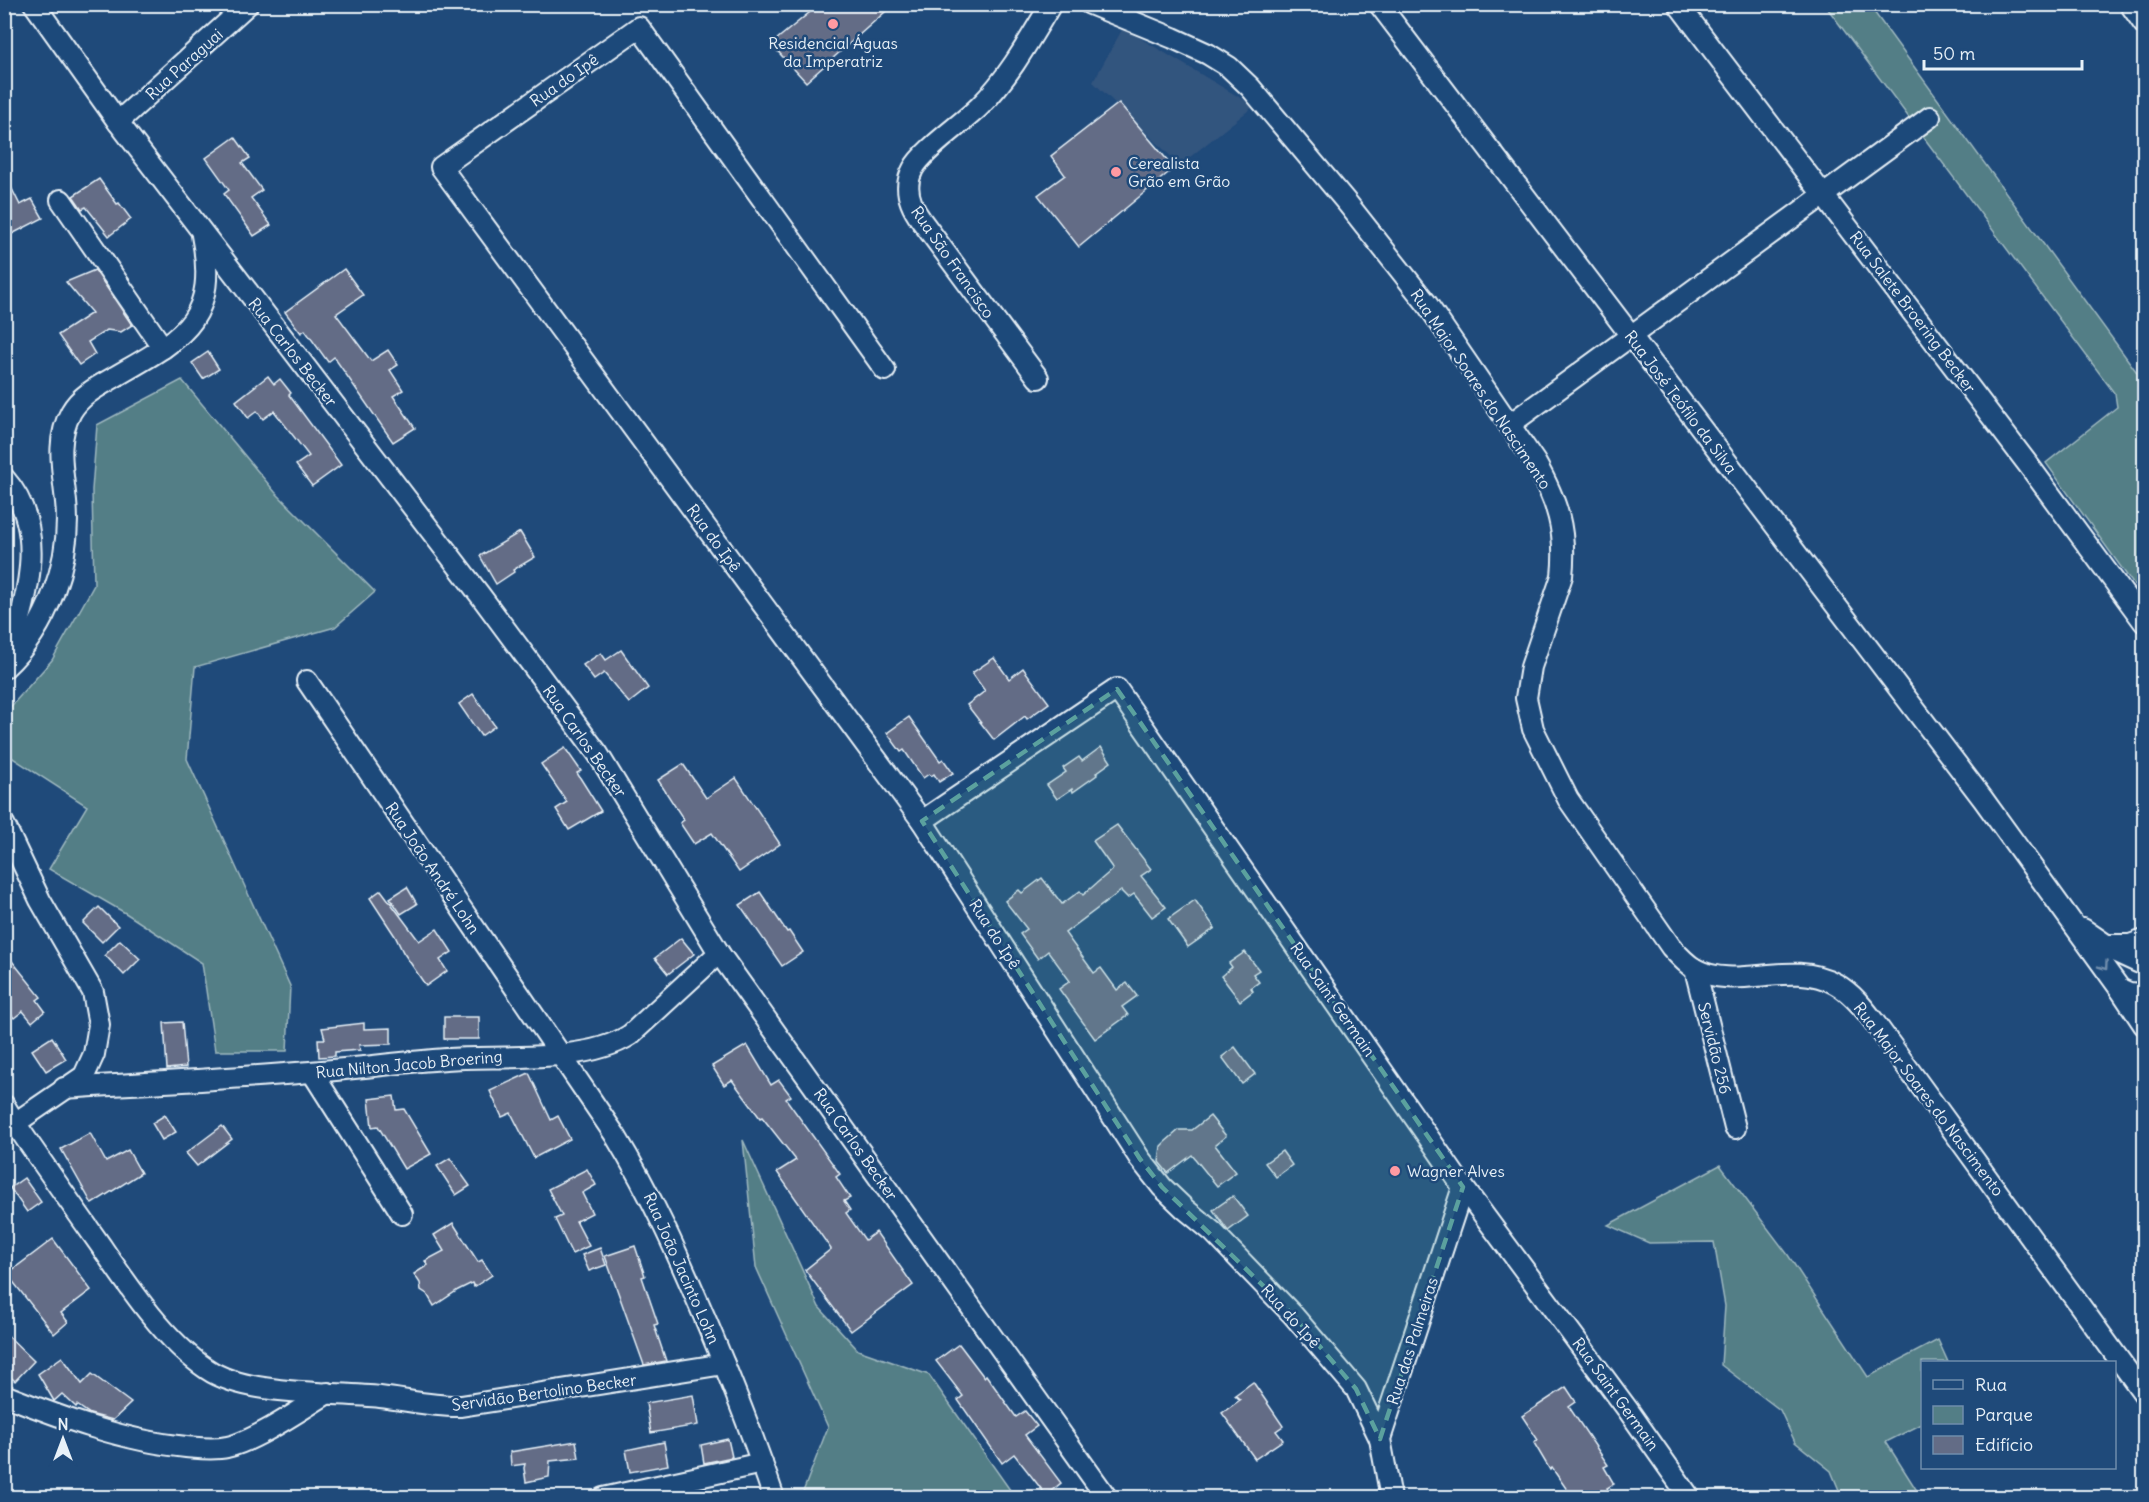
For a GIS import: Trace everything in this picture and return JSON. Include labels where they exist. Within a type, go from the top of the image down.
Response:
[{"type":"street","name":"Rua Carlos Becker","points":[[34,4],[118,123],[473,586],[598,754],[719,953],[1107,1497]]},
{"type":"street","name":"Rua Paraguai","points":[[118,123],[248,4]]},
{"type":"street","name":"Rua São Francisco","points":[[1038,378],[921,220],[910,202],[908,186],[918,162],[981,105],[1004,77],[1051,4]]},
{"type":"street","name":"Rua Major Soares do Nascimento","points":[[1090,4],[1208,54],[1245,82],[1348,204],[1427,304],[1550,489],[1562,524],[1562,576],[1531,666],[1526,698],[1533,729],[1568,799],[1671,947],[1695,969],[1710,974],[1730,977],[1797,972],[1833,982],[1851,995],[1875,1023],[2145,1394]]},
{"type":"street","name":"Rua José Teófilo da Silva","points":[[1379,4],[1983,799],[2145,1025]]},
{"type":"street","name":"Rua Salete Broering Becker","points":[[1677,4],[2145,622]]},
{"type":"street","points":[[2130,4],[2145,24]]},
{"type":"street","name":"Rua do Ipê","points":[[885,370],[639,27],[441,167],[922,820],[1140,1159],[1162,1187],[1213,1232],[1293,1315],[1356,1389],[1380,1439]]},
{"type":"street","points":[[1509,425],[1822,193],[1929,117]]},
{"type":"street","points":[[62,200],[163,348]]},
{"type":"street","points":[[6,667],[34,632],[61,575],[66,544],[66,504],[61,453],[70,414],[85,395],[163,348],[183,332],[197,314],[206,282],[206,257],[201,233]]},
{"type":"street","points":[[4,478],[12,487],[27,516],[32,545],[29,582],[6,667]]},
{"type":"street","name":"Rua João André Lohn","points":[[307,681],[560,1054]]},
{"type":"street","name":"Rua Saint Germain","points":[[922,820],[1117,689],[1463,1187],[1690,1497]]},
{"type":"street","points":[[4,824],[40,900],[89,984],[97,1004],[99,1025],[94,1054],[84,1076],[10,1127]]},
{"type":"street","points":[[2074,923],[2130,959],[2145,965]]},
{"type":"street","points":[[2107,945],[2130,945],[2145,940]]},
{"type":"street","name":"Rua Nilton Jacob Broering","points":[[64,1088],[312,1072],[445,1059],[560,1054],[605,1047],[630,1035],[719,953]]},
{"type":"street","name":"Servidão 256","points":[[1695,969],[1735,1128]]},
{"type":"street","points":[[2120,989],[2129,993],[2145,994]]},
{"type":"street","name":"Rua João Jacinto Lohn","points":[[560,1054],[615,1135],[657,1207],[724,1364],[774,1497]]},
{"type":"street","points":[[312,1072],[402,1214]]},
{"type":"street","name":"Servidão Bertolino Becker","points":[[4,1105],[10,1127],[149,1312],[183,1350],[207,1370],[228,1381],[253,1387],[446,1407],[724,1364]]},
{"type":"street","name":"Rua das Palmeiras","points":[[1391,1497],[1380,1439],[1463,1187]]},
{"type":"street","points":[[4,1395],[52,1414],[122,1435],[169,1445],[208,1449],[245,1442],[328,1393]]},
{"type":"street","points":[[603,1497],[762,1463]]},
{"type":"highlighted area","points":[[1117,689],[1463,1187],[1380,1439],[1356,1389],[1293,1315],[1162,1187],[1140,1159],[922,821]]},
{"type":"shaded area","points":[[1123,28],[1254,106],[1180,165],[1093,82]]},
{"type":"green space","points":[[1825,5],[1869,5],[2144,382],[2144,599],[2046,463],[2117,407],[2115,394]]},
{"type":"green space","points":[[182,380],[275,492],[375,592],[335,627],[195,667],[187,759],[290,986],[287,1051],[215,1051],[202,963],[127,914],[49,869],[87,806],[5,753],[5,713],[52,660],[94,585],[92,490],[97,425]]},
{"type":"green space","points":[[743,1140],[819,1307],[858,1350],[929,1375],[1015,1497],[801,1497],[828,1427],[756,1267]]},
{"type":"green space","points":[[1720,1165],[1788,1255],[1868,1377],[1938,1340],[1948,1361],[1921,1361],[1921,1424],[1886,1442],[1921,1497],[1842,1497],[1831,1471],[1795,1442],[1780,1410],[1721,1365],[1725,1306],[1714,1242],[1649,1243],[1608,1225]]},
{"type":"building","name":"Residencial Águas da Imperatriz","points":[[820,4],[894,4],[806,82],[771,44]]},
{"type":"building","name":"Cerealista Grão em Grão","points":[[1119,103],[1174,168],[1079,247],[1038,195],[1065,175],[1051,156]]},
{"type":"building","points":[[235,137],[250,158],[242,163],[262,190],[251,198],[271,225],[254,236],[224,194],[229,190],[206,158]]},
{"type":"building","points":[[4,173],[20,205],[32,199],[43,218],[12,234],[4,220]]},
{"type":"building","points":[[99,179],[131,219],[109,236],[86,207],[82,209],[73,196]]},
{"type":"building","points":[[344,269],[363,295],[336,314],[371,361],[388,350],[398,365],[390,370],[403,390],[393,396],[415,428],[393,442],[334,357],[328,362],[305,330],[301,333],[285,312]]},
{"type":"building","points":[[95,270],[132,325],[121,332],[107,330],[88,342],[95,354],[79,365],[58,335],[92,313],[66,282]]},
{"type":"building","points":[[208,352],[219,369],[203,379],[192,363]]},
{"type":"building","points":[[268,376],[274,384],[280,379],[291,393],[289,395],[341,465],[312,486],[296,465],[309,456],[274,411],[263,419],[257,411],[248,418],[236,401]]},
{"type":"building","points":[[520,532],[535,557],[513,570],[514,572],[496,584],[480,556]]},
{"type":"building","points":[[621,650],[648,688],[629,703],[604,673],[594,680],[583,665],[601,653],[606,660]]},
{"type":"building","points":[[994,658],[1009,679],[1023,668],[1049,703],[1027,719],[1025,716],[994,740],[967,705],[985,691],[972,673]]},
{"type":"building","points":[[473,694],[495,726],[481,736],[459,704]]},
{"type":"building","points":[[909,717],[940,761],[943,759],[953,773],[939,782],[934,774],[923,778],[904,750],[901,752],[887,733]]},
{"type":"building","points":[[1101,747],[1111,762],[1073,792],[1072,789],[1057,799],[1047,785],[1066,772],[1063,768],[1079,757],[1082,761]]},
{"type":"building","points":[[565,748],[581,771],[577,773],[601,811],[569,830],[556,809],[567,802],[541,764]]},
{"type":"building","points":[[683,764],[706,798],[736,778],[780,844],[739,872],[712,833],[694,844],[680,823],[684,820],[658,780]]},
{"type":"building","points":[[1117,825],[1151,869],[1141,876],[1166,907],[1152,917],[1134,894],[1128,898],[1121,891],[1065,933],[1094,973],[1101,968],[1117,990],[1127,983],[1137,996],[1122,1007],[1128,1015],[1095,1039],[1059,989],[1070,981],[1048,951],[1038,959],[1020,934],[1027,929],[1005,901],[1019,890],[1022,893],[1042,878],[1062,904],[1080,891],[1083,895],[1113,869],[1093,841]]},
{"type":"building","points":[[407,887],[417,904],[401,914],[390,898]]},
{"type":"building","points":[[381,890],[419,941],[437,929],[452,952],[440,960],[447,971],[426,986],[370,898]]},
{"type":"building","points":[[760,892],[803,952],[782,966],[740,905]]},
{"type":"building","points":[[1195,900],[1215,928],[1188,947],[1168,919]]},
{"type":"building","points":[[99,907],[118,926],[102,942],[83,923]]},
{"type":"building","points":[[681,938],[694,954],[668,974],[655,958]]},
{"type":"building","points":[[120,940],[140,959],[124,975],[105,955]]},
{"type":"building","points":[[4,951],[41,997],[37,1000],[45,1011],[32,1022],[23,1011],[14,1018],[4,1007]]},
{"type":"building","points":[[1245,952],[1259,970],[1253,974],[1259,982],[1251,988],[1253,991],[1240,1001],[1221,976],[1232,967],[1229,963]]},
{"type":"building","points":[[444,1017],[479,1017],[479,1039],[444,1039]]},
{"type":"building","points":[[182,1022],[186,1067],[167,1069],[164,1023]]},
{"type":"building","points":[[364,1023],[364,1029],[391,1028],[391,1044],[359,1045],[360,1050],[335,1052],[335,1056],[319,1057],[318,1039],[325,1039],[322,1028]]},
{"type":"building","points":[[52,1037],[66,1059],[46,1071],[32,1050]]},
{"type":"building","points":[[747,1045],[771,1085],[779,1080],[791,1096],[786,1099],[840,1174],[836,1177],[850,1198],[844,1201],[850,1210],[846,1213],[865,1240],[876,1232],[913,1285],[851,1331],[805,1270],[831,1249],[777,1172],[796,1160],[762,1117],[760,1118],[732,1080],[724,1085],[712,1066]]},
{"type":"building","points":[[1235,1047],[1255,1074],[1242,1084],[1222,1057]]},
{"type":"building","points":[[529,1073],[551,1120],[558,1116],[570,1139],[534,1158],[511,1113],[502,1117],[490,1091]]},
{"type":"building","points":[[394,1096],[396,1110],[404,1109],[431,1154],[404,1169],[378,1126],[372,1127],[369,1099]]},
{"type":"building","points":[[165,1115],[176,1132],[162,1140],[152,1123]]},
{"type":"building","points":[[1210,1116],[1226,1136],[1215,1145],[1236,1172],[1217,1186],[1192,1155],[1168,1173],[1159,1162],[1161,1146],[1179,1130],[1192,1130]]},
{"type":"building","points":[[222,1126],[232,1139],[197,1166],[186,1153]]},
{"type":"building","points":[[90,1133],[106,1162],[128,1150],[141,1173],[92,1204],[61,1149]]},
{"type":"building","points":[[1282,1151],[1292,1165],[1276,1177],[1265,1163]]},
{"type":"building","points":[[450,1158],[470,1186],[456,1195],[437,1166]]},
{"type":"building","points":[[587,1169],[596,1185],[582,1193],[592,1213],[576,1221],[589,1246],[572,1254],[555,1219],[562,1216],[548,1189]]},
{"type":"building","points":[[24,1178],[41,1202],[27,1212],[10,1188]]},
{"type":"building","points":[[1233,1196],[1248,1216],[1228,1231],[1213,1210]]},
{"type":"building","points":[[453,1223],[478,1262],[482,1260],[492,1275],[474,1287],[472,1283],[458,1290],[434,1306],[427,1294],[421,1290],[420,1283],[414,1274],[428,1265],[425,1261],[444,1251],[434,1235]]},
{"type":"building","points":[[53,1239],[91,1290],[61,1313],[68,1322],[54,1334],[7,1274]]},
{"type":"building","points":[[635,1246],[645,1276],[642,1277],[658,1324],[654,1325],[666,1361],[644,1365],[605,1256]]},
{"type":"building","points":[[600,1248],[606,1265],[589,1271],[582,1255]]},
{"type":"building","points":[[4,1332],[34,1361],[15,1381],[4,1371]]},
{"type":"building","points":[[959,1344],[984,1377],[986,1375],[1016,1417],[1025,1411],[1037,1426],[1025,1435],[1061,1483],[1046,1495],[1014,1454],[1002,1463],[958,1400],[963,1396],[936,1361]]},
{"type":"building","points":[[62,1357],[82,1384],[92,1374],[131,1403],[113,1420],[90,1414],[77,1405],[76,1407],[62,1394],[54,1401],[38,1374]]},
{"type":"building","points":[[1253,1382],[1283,1426],[1276,1431],[1283,1440],[1255,1459],[1222,1413],[1240,1400],[1235,1395]]},
{"type":"building","points":[[1566,1387],[1576,1402],[1569,1407],[1608,1465],[1604,1467],[1614,1484],[1607,1488],[1612,1497],[1572,1497],[1552,1468],[1550,1470],[1534,1443],[1538,1440],[1522,1416]]},
{"type":"building","points":[[693,1395],[698,1425],[651,1433],[646,1403]]},
{"type":"building","points":[[728,1439],[732,1457],[704,1463],[701,1445]]},
{"type":"building","points":[[576,1441],[579,1458],[550,1461],[549,1477],[526,1482],[525,1464],[511,1466],[510,1452]]},
{"type":"building","points":[[664,1442],[668,1465],[630,1472],[626,1450]]},
{"type":"place","name":"Residencial Águas da Imperatriz","points":[[833,24]]},
{"type":"place","name":"Cerealista Grão em Grão","points":[[1116,172]]},
{"type":"place","name":"Wagner Alves","points":[[1395,1171]]}]
